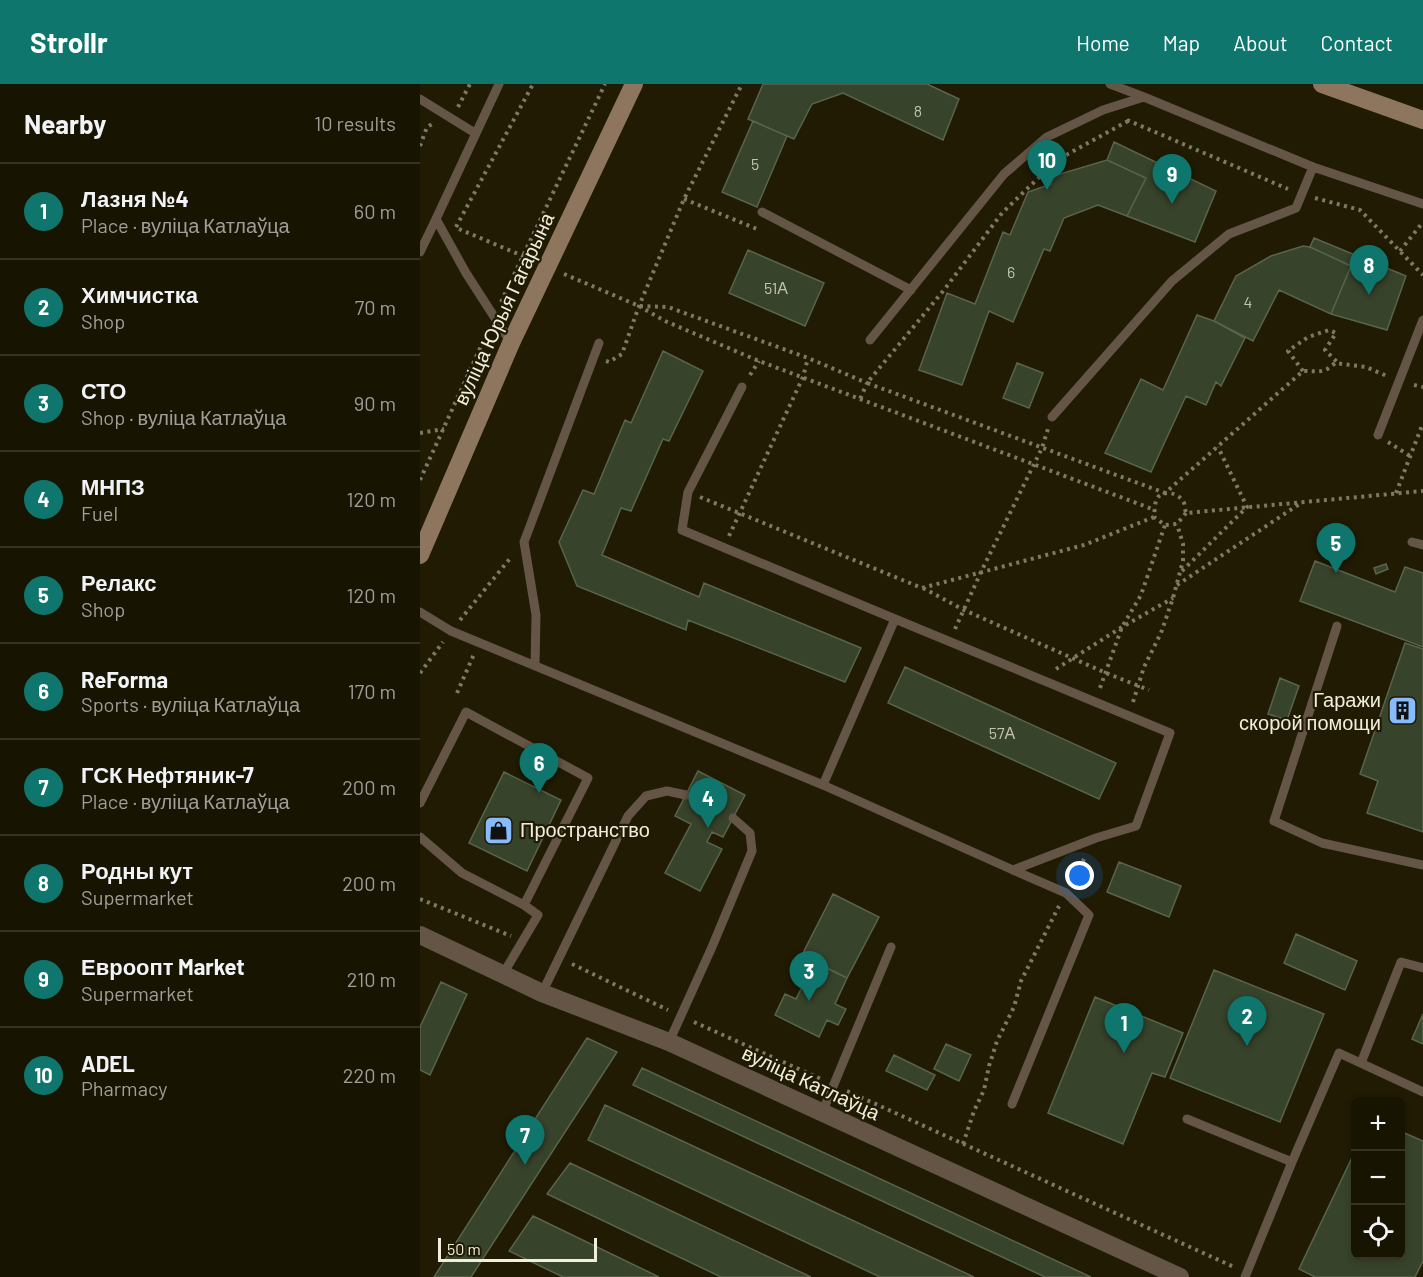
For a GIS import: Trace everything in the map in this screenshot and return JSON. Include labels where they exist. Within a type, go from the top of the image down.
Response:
[{"type":"main road","name":"вуліца Юрыя Гагарына","points":[[420,555],[511,343],[634,84]]},
{"type":"main road","points":[[1322,84],[1423,120]]},
{"type":"street","name":"вуліца Катлаўца","points":[[420,935],[542,993],[669,1042],[1180,1277]]},
{"type":"lane","points":[[420,252],[499,84]]},
{"type":"lane","points":[[1110,84],[1313,167],[1423,204]]},
{"type":"lane","points":[[870,340],[1004,174],[1047,137],[1102,110],[1144,97]]},
{"type":"lane","points":[[420,99],[475,133]]},
{"type":"lane","points":[[1052,417],[1173,281],[1229,234],[1296,208],[1313,167]]},
{"type":"lane","points":[[762,212],[911,290]]},
{"type":"lane","points":[[436,219],[466,273],[511,343]]},
{"type":"lane","points":[[1378,435],[1423,320]]},
{"type":"lane","points":[[535,666],[536,615],[524,542],[599,343]]},
{"type":"lane","points":[[742,387],[688,492],[682,530],[1170,733],[1136,826],[1095,838],[1013,870]]},
{"type":"lane","points":[[1412,542],[1423,545]]},
{"type":"lane","points":[[420,612],[451,631],[823,785],[1066,893],[1089,915],[1012,1104]]},
{"type":"lane","points":[[823,785],[896,619]]},
{"type":"lane","points":[[1337,626],[1274,821],[1322,843],[1423,865]]},
{"type":"lane","points":[[420,803],[466,712],[588,778],[524,905]]},
{"type":"lane","points":[[542,993],[628,816],[646,796],[667,791],[686,795]]},
{"type":"lane","points":[[669,1042],[752,851],[750,833],[733,818]]},
{"type":"lane","points":[[420,837],[462,873],[524,905],[538,915],[503,974]]},
{"type":"lane","points":[[822,1113],[891,947]]},
{"type":"lane","points":[[1361,1063],[1401,962],[1423,968]]},
{"type":"lane","points":[[1245,1277],[1339,1053],[1423,1092]]},
{"type":"lane","points":[[1186,1119],[1293,1162]]},
{"type":"path","points":[[533,84],[456,228],[639,306],[665,321],[759,361],[1155,510]]},
{"type":"path","points":[[420,480],[494,316],[605,84]]},
{"type":"path","points":[[593,358],[609,362],[622,354],[639,306],[684,199],[742,84]]},
{"type":"path","points":[[1102,110],[1301,194],[1360,210],[1423,275]]},
{"type":"path","points":[[684,199],[757,229],[762,212]]},
{"type":"path","points":[[1400,251],[1423,222]]},
{"type":"path","points":[[639,306],[668,307],[808,358],[867,383],[860,399]]},
{"type":"path","points":[[1303,371],[1288,351],[1308,337],[1329,330],[1336,333],[1325,350],[1339,363]]},
{"type":"path","points":[[723,548],[803,377],[808,358]]},
{"type":"path","points":[[950,641],[1042,448],[1052,417]]},
{"type":"path","points":[[1396,494],[1423,423]]},
{"type":"path","points":[[420,433],[444,429]]},
{"type":"path","points":[[1378,435],[1410,456]]},
{"type":"path","points":[[1218,447],[1247,507]]},
{"type":"path","points":[[1154,517],[1165,525],[1176,524],[1186,513],[1423,491]]},
{"type":"path","points":[[688,492],[922,588],[964,610],[1149,690]]},
{"type":"path","points":[[1154,517],[1158,497],[1165,493],[1180,496],[1185,504],[1186,513]]},
{"type":"path","points":[[1177,585],[1303,502]]},
{"type":"path","points":[[1180,573],[1247,507]]},
{"type":"path","points":[[922,588],[1084,545],[1154,517]]},
{"type":"path","points":[[1128,716],[1144,667],[1161,633],[1183,561],[1183,544],[1176,524]]},
{"type":"path","points":[[1095,702],[1122,627],[1141,595],[1165,525]]},
{"type":"path","points":[[420,673],[451,631],[524,542]]},
{"type":"path","points":[[1041,679],[1122,627],[1173,598]]},
{"type":"path","points":[[457,693],[479,643]]},
{"type":"path","points":[[963,1144],[984,1090],[997,1041],[1014,1007],[1022,981],[1095,838]]},
{"type":"building","points":[[763,84],[927,84],[959,99],[943,140],[843,93],[812,104],[794,139],[748,119]]},
{"type":"building","points":[[753,121],[787,136],[757,207],[722,192]]},
{"type":"building","points":[[1114,142],[1216,191],[1195,242],[1127,216],[1146,178],[1107,160]]},
{"type":"building","points":[[1107,160],[1146,178],[1127,216],[1098,205],[1064,218],[1050,251],[1044,249],[1013,322],[989,311],[962,385],[919,370],[947,293],[975,304],[1003,232],[1010,235],[1028,192],[1051,184],[1050,177]]},
{"type":"building","points":[[1314,238],[1406,276],[1387,330],[1331,314],[1351,266],[1310,247]]},
{"type":"building","points":[[1303,246],[1351,266],[1331,314],[1279,290],[1253,341],[1214,321],[1236,276],[1271,256]]},
{"type":"building","points":[[748,250],[824,283],[805,326],[729,293]]},
{"type":"building","points":[[1197,315],[1214,321],[1245,338],[1221,386],[1216,382],[1206,405],[1186,396],[1151,472],[1105,453],[1141,379],[1163,390]]},
{"type":"building","points":[[663,351],[703,371],[669,441],[663,439],[631,511],[621,508],[602,555],[699,597],[704,583],[861,648],[845,682],[688,620],[686,630],[577,586],[559,542],[583,490],[594,494],[625,420],[631,423]]},
{"type":"building","points":[[1017,363],[1043,373],[1029,408],[1003,398]]},
{"type":"building","points":[[1315,561],[1395,592],[1405,567],[1423,573],[1423,647],[1300,601]]},
{"type":"building","points":[[1386,564],[1388,569],[1376,574],[1374,568]]},
{"type":"building","name":"Гаражи скорой помощи","points":[[1405,643],[1423,649],[1423,832],[1367,813],[1378,781],[1360,774]]},
{"type":"building","points":[[905,667],[1116,763],[1099,799],[888,703]]},
{"type":"building","points":[[1280,678],[1299,686],[1287,720],[1268,714]]},
{"type":"building","points":[[698,771],[745,795],[723,837],[712,832],[707,842],[722,849],[700,891],[665,873],[691,824],[675,816]]},
{"type":"building","points":[[504,772],[561,800],[527,871],[469,843]]},
{"type":"building","points":[[1119,862],[1181,886],[1169,917],[1107,892]]},
{"type":"building","points":[[833,894],[879,917],[847,978],[802,955]]},
{"type":"building","points":[[1296,934],[1357,961],[1345,990],[1284,963]]},
{"type":"building","points":[[814,962],[847,978],[835,1004],[846,1009],[838,1025],[827,1020],[819,1037],[775,1015],[785,994],[796,999]]},
{"type":"building","points":[[1214,970],[1324,1014],[1280,1122],[1170,1078]]},
{"type":"building","points":[[441,982],[467,994],[430,1075],[420,1070],[420,1027]]},
{"type":"building","points":[[1095,997],[1183,1033],[1165,1077],[1152,1073],[1123,1144],[1048,1113]]},
{"type":"building","points":[[1423,1014],[1423,1044],[1412,1039]]},
{"type":"building","points":[[587,1038],[617,1052],[471,1277],[434,1277]]},
{"type":"building","points":[[946,1044],[971,1055],[959,1081],[934,1069]]},
{"type":"building","points":[[894,1055],[935,1075],[927,1090],[886,1071]]},
{"type":"building","points":[[642,1068],[1091,1277],[1045,1277],[633,1085]]},
{"type":"building","points":[[605,1105],[974,1277],[880,1277],[588,1140]]},
{"type":"building","points":[[1405,1133],[1423,1141],[1423,1261],[1415,1277],[1315,1277],[1299,1269],[1351,1160],[1351,1259],[1405,1259]]},
{"type":"building","points":[[570,1163],[811,1277],[721,1277],[547,1194]]},
{"type":"building","points":[[533,1216],[659,1277],[563,1277],[509,1251]]},
{"type":"place","name":"ADEL","points":[[1047,190]]},
{"type":"place","name":"Евроопт Market","points":[[1172,204]]},
{"type":"place","name":"Родны кут","points":[[1369,295]]},
{"type":"place","name":"Релакс","points":[[1336,573]]},
{"type":"place","name":"Гаражи скорой помощи","points":[[1402,711]]},
{"type":"place","name":"ReForma","points":[[539,793]]},
{"type":"place","name":"МНПЗ","points":[[708,828]]},
{"type":"place","name":"Пространство","points":[[499,830]]},
{"type":"place","name":"СТО","points":[[809,1001]]},
{"type":"place","name":"Химчистка","points":[[1247,1046]]},
{"type":"place","name":"Лазня №4","points":[[1124,1053]]},
{"type":"place","name":"ГСК Нефтяник-7","points":[[525,1165]]}]
